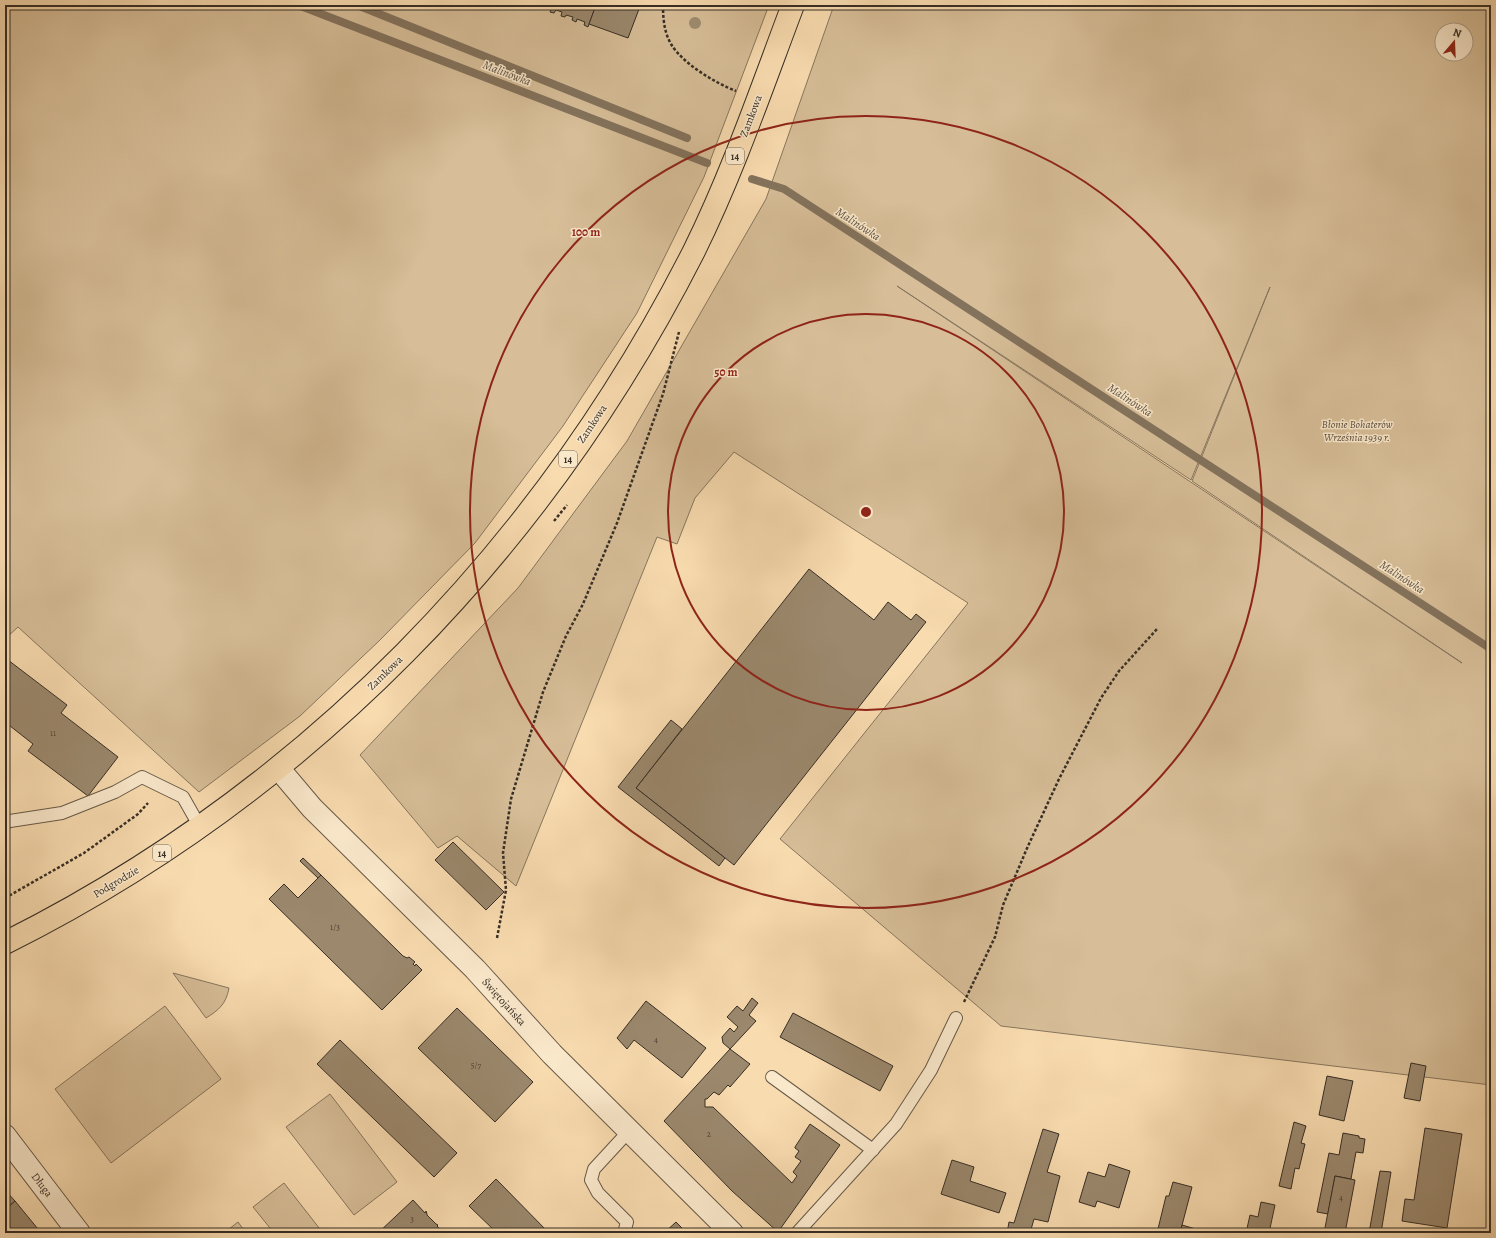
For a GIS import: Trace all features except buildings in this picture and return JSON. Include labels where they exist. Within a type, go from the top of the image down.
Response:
[{"type":"main road","name":"Zamkowa","points":[[279,769],[330,726],[416,642],[494,557],[535,505],[578,445],[627,372],[667,302],[695,248],[723,186],[793,5]]},
{"type":"main road","name":"Podgrodzie","points":[[5,943],[38,927],[114,883],[200,827],[239,800],[279,769]]},
{"type":"street","name":"Świętojańska","points":[[279,769],[312,808],[475,969],[552,1054],[732,1233]]},
{"type":"street","name":"Długa","points":[[5,1136],[79,1233]]},
{"type":"lane","points":[[5,823],[62,813],[115,792],[142,777],[183,797],[200,827]]},
{"type":"lane","points":[[797,1233],[896,1124],[931,1070],[956,1018]]},
{"type":"lane","points":[[772,1077],[873,1150]]},
{"type":"lane","points":[[624,1233],[627,1222],[598,1193],[591,1180],[594,1169],[629,1131]]},
{"type":"path","points":[[663,5],[663,21],[671,44],[686,62],[724,86],[757,100]]},
{"type":"path","points":[[497,938],[505,896],[503,853],[511,799],[543,692],[566,636],[583,604],[617,523],[663,394],[680,327]]},
{"type":"path","points":[[956,1018],[995,937],[1003,905],[1028,846],[1059,780],[1106,691],[1119,671],[1157,628]]},
{"type":"path","points":[[5,898],[84,853],[138,814],[162,787]]},
{"type":"green space","points":[[5,5],[769,5],[704,177],[637,313],[563,426],[475,543],[380,640],[300,716],[199,792],[18,627],[5,639]]},
{"type":"green space","name":"Błonie Bohaterów Września 1939 r.","points":[[834,5],[1491,5],[1491,1085],[1001,1026],[780,839],[968,603],[734,452],[695,498],[677,544],[657,537],[516,886],[457,836],[438,848],[360,755],[518,588],[627,441],[766,199]],"holes":[[[897,286],[1191,480],[1270,287],[1192,481],[1462,663]]]},
{"type":"green space","points":[[173,973],[229,988],[228,994],[221,1006],[206,1018]]},
{"type":"green space","points":[[165,1006],[221,1079],[111,1163],[55,1089]]},
{"type":"green space","points":[[330,1094],[397,1182],[354,1215],[286,1127]]},
{"type":"green space","points":[[284,1183],[323,1233],[274,1233],[253,1207]]},
{"type":"green space","points":[[238,1222],[246,1233],[224,1233]]},
{"type":"waterway","name":"Malinówka","points":[[298,5],[707,163]]},
{"type":"waterway","points":[[357,5],[687,138]]},
{"type":"waterway","name":"Malinówka","points":[[752,179],[784,189],[1491,649]]}]
